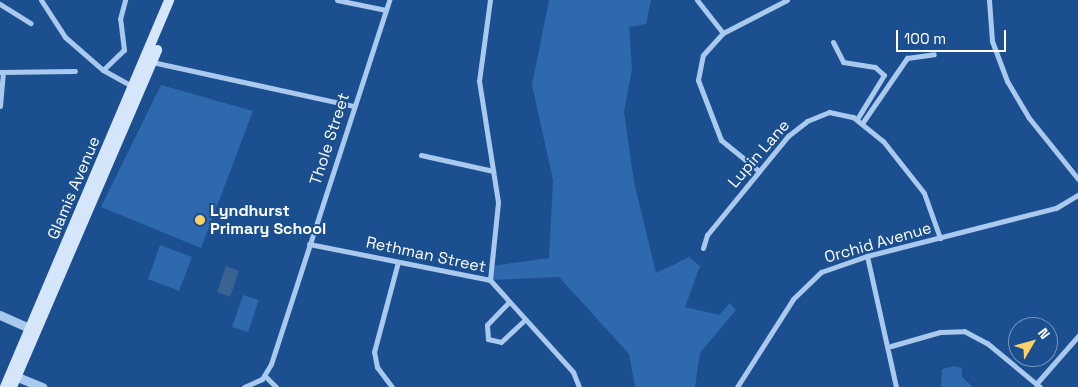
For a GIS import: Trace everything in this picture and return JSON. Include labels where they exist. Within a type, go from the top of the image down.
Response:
[{"type":"main road","name":"Glamis Avenue","points":[[12,387],[14,375],[32,330],[149,62],[170,0]]},
{"type":"main road","name":"Glamis Avenue","points":[[5,387],[14,375]]},
{"type":"street","points":[[41,0],[55,26],[103,70],[138,88]]},
{"type":"street","points":[[103,70],[124,50],[120,19],[125,0]]},
{"type":"street","points":[[337,0],[386,10]]},
{"type":"street","name":"Thole Street","points":[[265,376],[389,0]]},
{"type":"street","points":[[490,0],[479,81],[493,171],[498,227],[490,280]]},
{"type":"street","points":[[697,0],[724,33]]},
{"type":"street","points":[[759,171],[722,140],[701,95],[698,80],[703,55],[724,33],[787,0]]},
{"type":"street","points":[[989,0],[992,41],[1007,81],[1028,118],[1078,179]]},
{"type":"street","points":[[0,4],[30,24]]},
{"type":"street","points":[[834,42],[844,64],[875,68],[884,75],[860,121]]},
{"type":"street","points":[[860,121],[907,58],[934,54]]},
{"type":"street","points":[[149,62],[354,106]]},
{"type":"street","points":[[0,106],[2,72],[75,71]]},
{"type":"street","name":"Lupin Lane","points":[[703,248],[707,235],[759,171],[807,121],[829,112],[860,121]]},
{"type":"street","points":[[860,121],[915,179],[931,206],[940,238]]},
{"type":"street","points":[[421,155],[493,171]]},
{"type":"street","name":"Orchid Avenue","points":[[737,387],[754,354],[804,285],[832,266],[1056,208],[1078,195]]},
{"type":"street","name":"Rethman Street","points":[[309,244],[490,280],[508,303],[573,372],[579,387]]},
{"type":"street","points":[[867,256],[891,346],[896,387]]},
{"type":"street","points":[[392,387],[377,367],[374,352],[398,262]]},
{"type":"street","points":[[508,303],[487,325],[488,339],[501,342],[524,320]]},
{"type":"street","points":[[0,315],[32,330]]},
{"type":"street","points":[[891,346],[940,332],[964,332],[987,343],[1038,386],[1078,336]]},
{"type":"street","points":[[14,375],[42,387]]},
{"type":"street","points":[[244,387],[265,376],[276,387]]},
{"type":"shaded area","points":[[549,0],[651,0],[646,24],[629,27],[632,69],[624,112],[634,182],[656,273],[689,257],[700,266],[685,307],[719,315],[730,303],[736,310],[700,353],[695,387],[635,387],[629,354],[559,277],[490,280],[492,266],[549,258],[553,180],[532,85]]},
{"type":"shaded area","points":[[161,85],[253,111],[201,248],[101,207]]},
{"type":"shaded area","points":[[160,245],[192,257],[179,291],[148,279]]},
{"type":"shaded area","points":[[226,266],[239,271],[230,297],[217,292]]},
{"type":"shaded area","points":[[243,295],[259,300],[248,332],[232,327]]},
{"type":"shaded area","points":[[954,366],[962,368],[962,377],[973,387],[941,387],[942,369]]},
{"type":"place","name":"Lyndhurst Primary School","points":[[200,220]]}]
